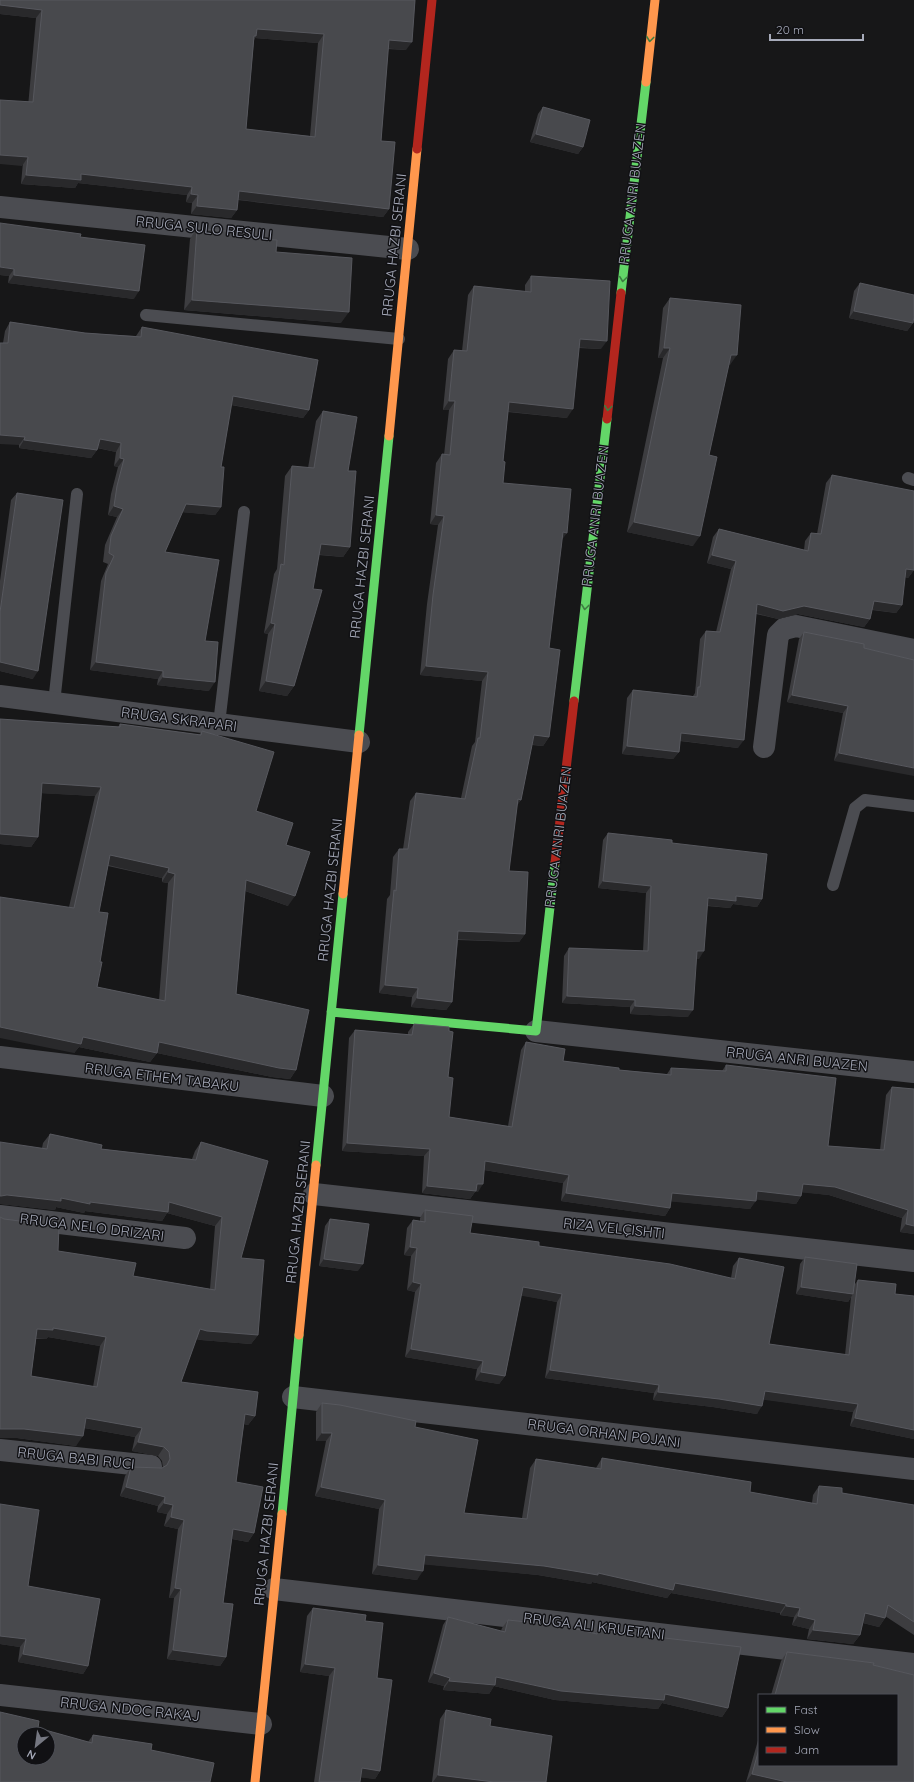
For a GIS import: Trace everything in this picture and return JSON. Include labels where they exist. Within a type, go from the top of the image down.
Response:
[{"type":"street","name":"RRUGA HAZBI SERANI","points":[[255,1782],[432,0]]},
{"type":"street","name":"RRUGA ANRI BUAZEN","points":[[536,1031],[655,0]]},
{"type":"street","name":"RRUGA SULO RESULI","points":[[0,207],[408,249]]},
{"type":"street","points":[[764,747],[778,635],[784,629],[796,626],[914,650]]},
{"type":"street","name":"RRUGA SKRAPARI","points":[[0,696],[358,742]]},
{"type":"street","name":"RRUGA ANRI BUAZEN","points":[[331,1012],[536,1031],[914,1072]]},
{"type":"street","name":"RRUGA ETHEM TABAKU","points":[[0,1058],[323,1096]]},
{"type":"street","name":"RIZA VELÇISHTI","points":[[314,1194],[914,1261]]},
{"type":"street","name":"RRUGA NELO DRIZARI","points":[[0,1216],[185,1238]]},
{"type":"street","name":"RRUGA ORHAN POJANI","points":[[293,1397],[914,1469]]},
{"type":"street","name":"RRUGA BABI RUCI","points":[[0,1450],[152,1466]]},
{"type":"street","name":"RRUGA ALI KRUETANI","points":[[274,1589],[914,1664]]},
{"type":"street","name":"RRUGA NDOC RAKAJ","points":[[0,1694],[261,1724]]},
{"type":"lane","points":[[146,315],[399,339]]},
{"type":"lane","points":[[54,703],[77,494]]},
{"type":"lane","points":[[219,724],[244,512]]},
{"type":"lane","points":[[833,885],[855,808],[865,800],[914,806]]},
{"type":"building","points":[[0,0],[415,0],[412,42],[389,40],[381,141],[395,142],[389,209],[239,191],[237,210],[197,206],[198,195],[191,194],[192,187],[81,174],[81,180],[26,175],[28,157],[0,155],[0,100],[33,102],[42,10],[0,5]],"holes":[[[257,29],[324,34],[315,137],[246,129],[254,36],[256,36]]]},
{"type":"building","points":[[543,107],[590,120],[583,147],[536,134]]},
{"type":"building","points":[[0,223],[81,234],[80,237],[145,245],[139,291],[14,275],[14,269],[0,267]]},
{"type":"building","points":[[197,228],[235,232],[235,237],[277,240],[276,252],[352,258],[349,312],[192,300]]},
{"type":"building","points":[[531,276],[610,281],[607,341],[580,339],[573,409],[509,402],[503,461],[505,462],[503,483],[571,489],[567,533],[563,532],[549,648],[560,650],[549,737],[534,735],[521,800],[518,799],[509,871],[528,872],[525,934],[458,931],[452,1002],[417,998],[418,988],[385,985],[394,890],[396,891],[399,849],[408,849],[416,793],[465,799],[478,738],[480,738],[488,672],[426,666],[433,595],[444,516],[436,515],[442,454],[450,455],[455,401],[449,401],[454,350],[467,351],[474,286],[531,292]]},
{"type":"building","points":[[860,283],[914,295],[913,323],[854,311]]},
{"type":"building","points":[[670,298],[741,305],[737,355],[731,355],[709,455],[717,457],[700,536],[634,522],[670,348],[664,348]]},
{"type":"building","points":[[10,322],[85,333],[141,337],[142,327],[318,360],[309,410],[233,396],[221,467],[224,467],[221,507],[186,504],[165,552],[219,560],[205,641],[218,642],[215,682],[163,677],[163,671],[96,662],[106,573],[114,556],[109,553],[111,536],[123,509],[114,506],[117,486],[124,459],[120,458],[121,443],[100,439],[97,450],[24,440],[25,437],[0,435],[0,343],[8,343]]},
{"type":"building","points":[[323,411],[357,417],[348,471],[356,471],[350,547],[321,544],[313,589],[322,590],[294,686],[266,681],[275,624],[271,623],[281,564],[284,565],[292,466],[314,468]]},
{"type":"building","points":[[832,475],[914,491],[914,570],[906,569],[902,605],[874,601],[870,619],[804,606],[783,611],[757,604],[744,740],[681,733],[679,752],[627,746],[633,690],[697,697],[698,687],[700,687],[706,631],[720,632],[736,561],[712,555],[719,529],[808,551],[811,533],[821,534]]},
{"type":"building","points":[[17,493],[63,500],[38,671],[0,662],[0,612]]},
{"type":"building","points":[[804,632],[864,644],[864,648],[914,660],[914,768],[839,753],[848,706],[792,695]]},
{"type":"building","points":[[0,719],[120,727],[120,724],[201,735],[202,731],[274,752],[256,811],[293,823],[286,845],[310,852],[295,896],[246,880],[236,994],[309,1010],[296,1070],[279,1068],[159,1042],[157,1053],[83,1037],[81,1044],[0,1027],[0,897],[74,908],[101,787],[42,783],[38,837],[0,834]],"holes":[[[110,855],[169,868],[168,872],[175,874],[165,1001],[97,987],[102,962],[100,962],[108,913],[99,912]]]},
{"type":"building","points":[[608,833],[672,840],[672,843],[767,854],[762,899],[736,896],[736,901],[708,898],[704,951],[697,951],[693,1010],[635,1006],[635,1000],[567,996],[569,948],[648,951],[651,886],[603,881]]},
{"type":"building","points":[[414,1024],[449,1027],[449,1031],[453,1032],[448,1077],[453,1078],[449,1117],[512,1127],[526,1042],[565,1049],[563,1061],[619,1068],[619,1070],[671,1075],[671,1068],[726,1071],[726,1065],[836,1078],[828,1146],[884,1150],[892,1087],[914,1089],[914,1226],[906,1224],[908,1210],[835,1187],[803,1184],[801,1196],[757,1191],[756,1201],[672,1193],[670,1208],[566,1193],[569,1175],[485,1161],[483,1184],[477,1184],[476,1191],[427,1186],[430,1149],[347,1143],[355,1030],[412,1035]]},
{"type":"building","points":[[50,1134],[102,1145],[101,1149],[196,1160],[201,1142],[268,1161],[241,1258],[264,1260],[258,1335],[207,1331],[200,1329],[181,1382],[258,1392],[255,1416],[245,1414],[236,1482],[263,1487],[254,1533],[233,1529],[223,1603],[233,1604],[226,1657],[173,1650],[181,1589],[175,1588],[184,1520],[171,1517],[173,1505],[164,1503],[165,1497],[126,1487],[131,1467],[162,1468],[167,1465],[170,1459],[169,1452],[164,1447],[138,1442],[142,1428],[86,1418],[83,1436],[24,1429],[0,1429],[0,1217],[4,1219],[59,1226],[58,1251],[136,1263],[133,1276],[215,1290],[222,1217],[169,1202],[168,1212],[90,1202],[90,1204],[61,1198],[61,1201],[7,1195],[0,1196],[0,1142],[47,1149]],"holes":[[[53,1328],[106,1337],[97,1387],[31,1376],[37,1329],[53,1330]]]},
{"type":"building","points":[[425,1210],[473,1216],[470,1233],[539,1242],[539,1246],[670,1264],[735,1279],[739,1258],[784,1267],[769,1344],[849,1355],[858,1280],[896,1284],[895,1294],[914,1296],[914,1430],[855,1418],[858,1404],[765,1391],[762,1406],[719,1399],[658,1392],[659,1385],[550,1370],[562,1294],[523,1287],[505,1376],[481,1372],[483,1361],[411,1349],[421,1284],[413,1282],[417,1248],[410,1247],[413,1220],[425,1222]]},
{"type":"building","points":[[330,1219],[369,1224],[363,1264],[324,1259]]},
{"type":"building","points":[[805,1257],[857,1264],[853,1294],[801,1287]]},
{"type":"building","points":[[322,1403],[340,1405],[416,1421],[415,1427],[478,1440],[464,1513],[527,1519],[536,1459],[601,1469],[602,1458],[751,1482],[750,1492],[817,1504],[819,1486],[842,1488],[842,1493],[914,1505],[914,1622],[888,1605],[885,1618],[865,1613],[860,1635],[813,1630],[815,1620],[798,1616],[800,1608],[786,1606],[786,1604],[675,1583],[673,1590],[598,1573],[598,1575],[544,1566],[425,1555],[423,1571],[378,1565],[385,1500],[321,1487],[332,1433],[322,1433]]},
{"type":"building","points":[[0,1504],[39,1510],[28,1586],[100,1599],[88,1666],[23,1654],[26,1639],[0,1636]]},
{"type":"building","points":[[313,1608],[366,1615],[365,1621],[383,1623],[377,1678],[392,1680],[380,1771],[362,1768],[360,1782],[319,1782],[335,1668],[305,1664]]},
{"type":"building","points":[[448,1617],[505,1632],[508,1620],[564,1626],[597,1634],[597,1630],[741,1647],[728,1708],[665,1694],[664,1700],[561,1691],[496,1677],[495,1685],[449,1681],[450,1678],[434,1673]]},
{"type":"building","points":[[787,1652],[874,1663],[873,1665],[914,1675],[914,1782],[787,1782],[752,1774],[758,1753],[758,1766],[898,1766],[898,1694],[775,1694]]},
{"type":"building","points":[[446,1710],[491,1719],[490,1726],[552,1736],[546,1782],[494,1782],[438,1775]]},
{"type":"building","points":[[0,1712],[39,1721],[38,1726],[16,1726],[16,1766],[56,1766],[56,1733],[92,1743],[93,1735],[152,1744],[151,1750],[214,1763],[210,1782],[0,1782]]},
{"type":"traffic: fast","points":[[621,293],[646,82]]},
{"type":"traffic: fast","points":[[574,701],[607,419]]},
{"type":"traffic: fast","points":[[359,735],[389,436]]},
{"type":"traffic: fast","points":[[331,1012],[536,1031],[555,863]]},
{"type":"traffic: fast","points":[[316,1165],[343,894]]},
{"type":"traffic: fast","points":[[282,1514],[299,1335]]},
{"type":"traffic: slow","points":[[646,82],[655,0]]},
{"type":"traffic: slow","points":[[389,436],[417,149]]},
{"type":"traffic: slow","points":[[343,894],[359,735]]},
{"type":"traffic: slow","points":[[299,1335],[316,1165]]},
{"type":"traffic: slow","points":[[255,1782],[282,1514]]},
{"type":"traffic: jam","points":[[417,149],[432,0]]},
{"type":"traffic: jam","points":[[607,419],[621,293]]},
{"type":"traffic: jam","points":[[555,863],[574,701]]}]
